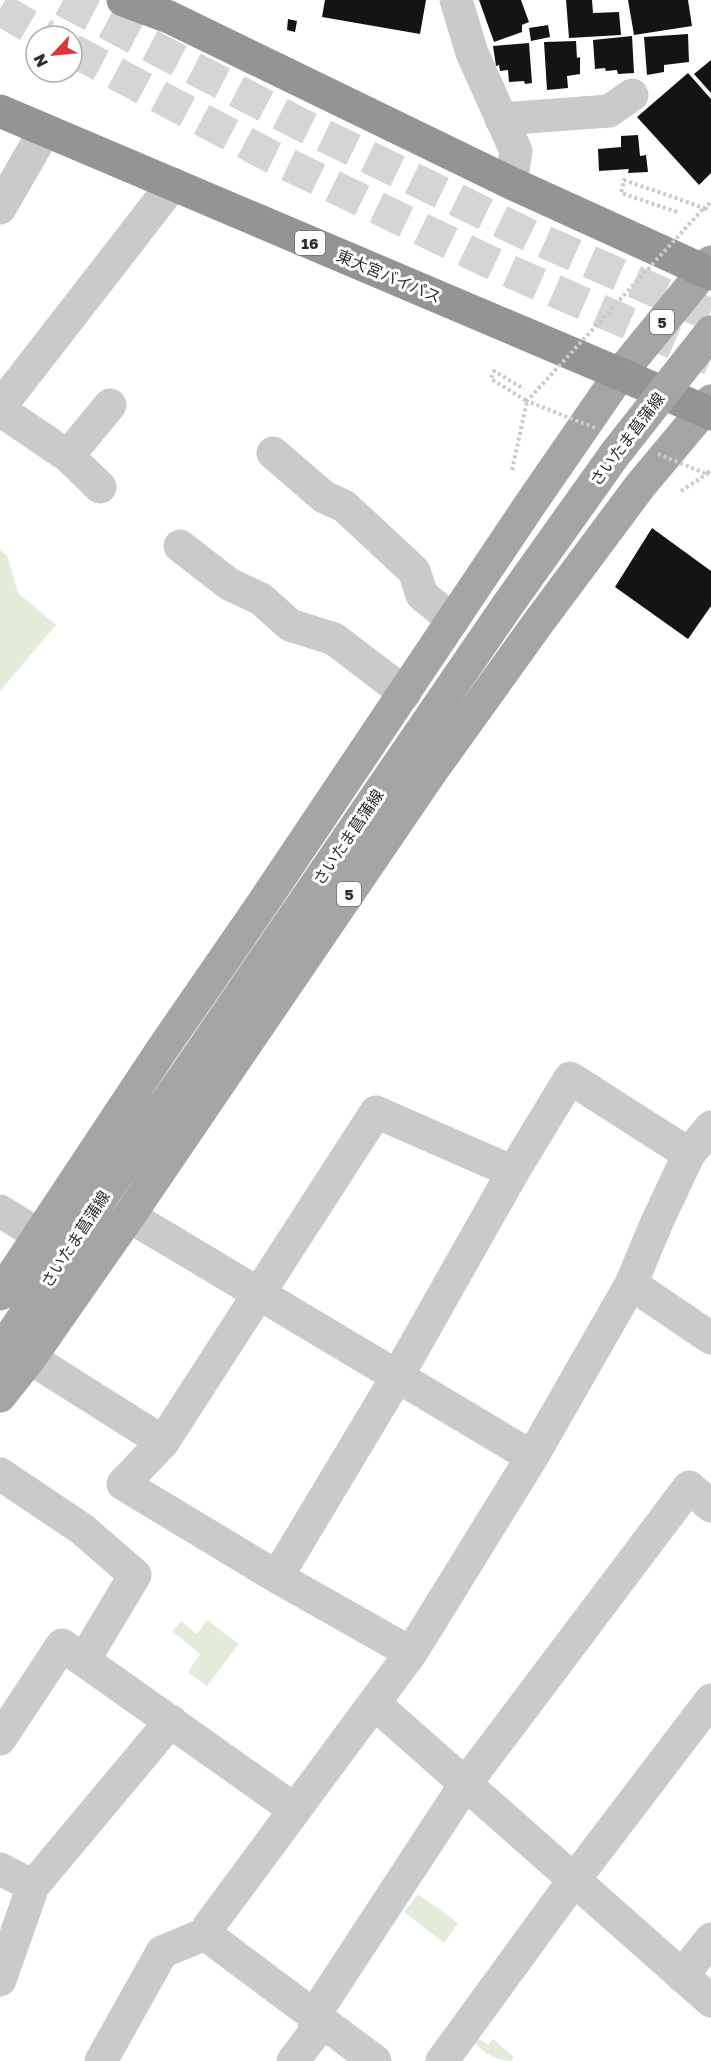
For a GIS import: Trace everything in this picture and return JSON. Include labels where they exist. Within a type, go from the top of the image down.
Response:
[{"type":"highway","points":[[123,0],[169,17],[511,183],[708,269]]},
{"type":"highway","name":"東大宮バイパス","points":[[0,111],[708,409]]},
{"type":"main road","name":"5","points":[[2,1288],[621,374],[708,269]]},
{"type":"main road","name":"さいたま菖蒲線","points":[[15,1356],[108,1189],[507,606],[595,482],[680,369],[711,332]]},
{"type":"main road","name":"5","points":[[0,1396],[15,1356],[129,1216],[438,763],[640,486],[708,409]]},
{"type":"street","points":[[456,0],[472,52],[516,150],[511,183]]},
{"type":"street","points":[[501,118],[609,111],[632,95]]},
{"type":"street","points":[[0,208],[45,130]]},
{"type":"street","points":[[100,487],[68,456],[0,409],[173,184]]},
{"type":"street","points":[[68,456],[110,405]]},
{"type":"street","points":[[273,453],[324,497],[344,506],[414,571],[422,595],[453,621]]},
{"type":"street","points":[[180,546],[229,584],[261,599],[290,625],[334,639],[405,693]]},
{"type":"street","points":[[277,1577],[397,1377],[513,1172],[570,1078],[689,1154]]},
{"type":"street","points":[[411,1653],[277,1577],[123,1484],[163,1442],[376,1112],[513,1172]]},
{"type":"street","points":[[101,2061],[162,1952],[205,1935],[411,1653],[532,1457],[631,1284],[689,1154],[711,1127]]},
{"type":"street","points":[[0,1211],[39,1235]]},
{"type":"street","points":[[129,1216],[532,1457]]},
{"type":"street","points":[[631,1284],[711,1338]]},
{"type":"street","points":[[15,1356],[163,1442]]},
{"type":"street","points":[[0,1474],[82,1529],[135,1575],[84,1660]]},
{"type":"street","points":[[293,2061],[316,2031],[313,2017],[466,1783],[689,1487],[711,1506]]},
{"type":"street","points":[[0,1739],[62,1645],[295,1810]]},
{"type":"street","points":[[442,2061],[574,1880],[711,1700]]},
{"type":"street","points":[[375,1704],[711,2001]]},
{"type":"street","points":[[0,1980],[33,1886],[171,1721]]},
{"type":"street","points":[[0,1869],[33,1886]]},
{"type":"street","points":[[205,1935],[375,2061]]},
{"type":"street","points":[[682,1976],[711,1939]]},
{"type":"path","points":[[677,212],[621,193],[624,180],[711,211]]},
{"type":"path","points":[[511,474],[527,400],[711,202]]},
{"type":"path","points":[[525,389],[494,371],[491,379],[527,400]]},
{"type":"green space","points":[[0,550],[7,555],[18,593],[56,625],[0,691]]},
{"type":"green space","points":[[207,1620],[239,1644],[207,1686],[188,1672],[200,1654],[172,1631],[181,1621],[197,1634]]},
{"type":"green space","points":[[418,1894],[458,1923],[444,1943],[404,1912]]},
{"type":"green space","points":[[470,2032],[488,2045],[493,2039],[514,2057],[511,2061],[498,2059],[486,2053],[476,2044]]},
{"type":"building","points":[[325,0],[426,0],[420,34],[322,17]]},
{"type":"building","points":[[479,0],[521,0],[529,22],[522,25],[522,32],[494,42]]},
{"type":"building","points":[[566,0],[592,0],[593,13],[619,12],[621,35],[569,38]]},
{"type":"building","points":[[628,0],[688,0],[692,26],[634,35]]},
{"type":"building","points":[[288,19],[297,21],[295,32],[287,30]]},
{"type":"building","points":[[548,25],[550,37],[531,41],[529,28]]},
{"type":"building","points":[[688,34],[689,62],[664,65],[664,72],[647,75],[644,37]]},
{"type":"building","points":[[632,36],[634,73],[618,74],[617,70],[595,69],[593,40]]},
{"type":"building","points":[[576,41],[577,58],[580,57],[580,74],[567,76],[568,88],[547,90],[544,42]]},
{"type":"building","points":[[529,43],[532,83],[509,82],[508,70],[500,71],[499,65],[496,66],[493,46]]},
{"type":"building","points":[[711,60],[711,93],[694,74]]},
{"type":"building","points":[[688,73],[711,99],[711,173],[699,185],[637,117]]},
{"type":"building","points":[[638,135],[640,156],[646,155],[648,172],[628,173],[629,169],[599,171],[598,149],[621,147],[621,136]]},
{"type":"building","points":[[652,528],[711,571],[711,606],[688,639],[615,587]]},
{"type":"tunnel","points":[[63,0],[300,124],[531,236],[711,315]]},
{"type":"tunnel","points":[[0,9],[26,24]]},
{"type":"tunnel","points":[[84,56],[272,157],[502,268],[711,359]]}]
